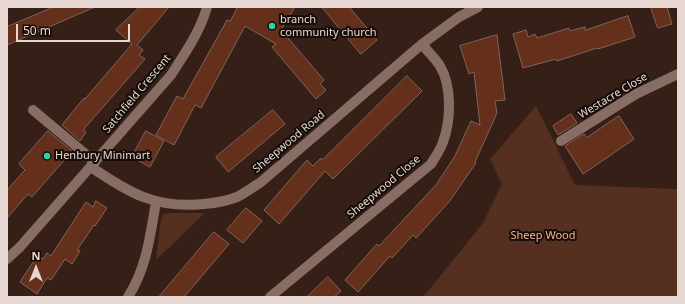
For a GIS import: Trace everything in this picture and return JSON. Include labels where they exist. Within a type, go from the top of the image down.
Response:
[{"type":"street","name":"Satchfield Crescent","points":[[7,259],[20,247],[171,75],[190,47],[204,20],[207,7]]},
{"type":"street","name":"Sheepwood Road","points":[[33,110],[120,187],[156,202],[195,205],[219,202],[237,197],[261,182],[422,44],[459,17],[478,7]]},
{"type":"street","name":"Sheepwood Close","points":[[270,297],[431,164],[443,143],[449,121],[449,104],[447,84],[440,66],[422,44]]},
{"type":"street","name":"Westacre Close","points":[[562,141],[636,94],[678,74]]},
{"type":"street","points":[[128,297],[138,280],[144,263],[156,202]]},
{"type":"green space","name":"Sheep Wood","points":[[536,106],[575,185],[678,189],[678,294],[675,297],[422,297],[483,223],[502,184],[490,159]]},
{"type":"green space","points":[[205,213],[156,260],[161,220],[164,214]]},
{"type":"building","points":[[54,7],[95,7],[7,45],[7,27]]},
{"type":"building","points":[[140,7],[169,7],[137,45],[143,50],[139,55],[145,59],[83,130],[86,132],[80,141],[62,125],[132,44],[116,30]]},
{"type":"building","points":[[238,7],[295,7],[281,30],[324,80],[320,84],[326,90],[316,99],[272,47],[276,44],[245,26],[201,108],[195,105],[174,145],[156,135],[177,96],[183,99],[227,20],[230,21]]},
{"type":"building","points":[[322,7],[349,7],[377,40],[361,54]]},
{"type":"building","points":[[651,7],[667,7],[672,24],[658,28]]},
{"type":"building","points":[[628,16],[635,37],[557,61],[556,59],[523,68],[513,34],[526,30],[528,37],[535,34],[537,38],[569,28],[570,31],[585,27],[585,30]]},
{"type":"building","points":[[497,35],[505,100],[495,101],[497,113],[475,162],[476,163],[449,202],[416,238],[413,235],[392,258],[390,256],[358,292],[345,280],[377,244],[379,246],[436,185],[455,156],[471,121],[480,125],[474,72],[469,74],[460,46]]},
{"type":"building","points":[[407,76],[422,91],[333,179],[325,171],[279,224],[264,210],[307,160],[313,166],[321,158],[322,160]]},
{"type":"building","points":[[273,110],[285,124],[228,172],[216,157]]},
{"type":"building","points":[[571,114],[577,123],[558,135],[553,126]]},
{"type":"building","points":[[619,116],[634,139],[583,174],[565,146],[584,134],[587,137]]},
{"type":"building","points":[[48,131],[72,151],[32,197],[28,194],[7,218],[7,190],[25,170],[19,164]]},
{"type":"building","points":[[146,131],[164,141],[150,167],[132,157]]},
{"type":"building","points":[[96,201],[107,208],[77,250],[80,251],[72,264],[65,259],[51,280],[47,278],[37,294],[20,282],[37,256],[43,259],[47,253],[51,256],[86,202],[93,207]]},
{"type":"building","points":[[246,208],[262,221],[243,243],[227,230]]},
{"type":"building","points":[[214,232],[229,244],[184,297],[159,297]]},
{"type":"building","points":[[328,277],[341,291],[334,297],[307,297]]},
{"type":"place","name":"branch community church","points":[[272,26]]},
{"type":"place","name":"Henbury Minimart","points":[[47,156]]}]
